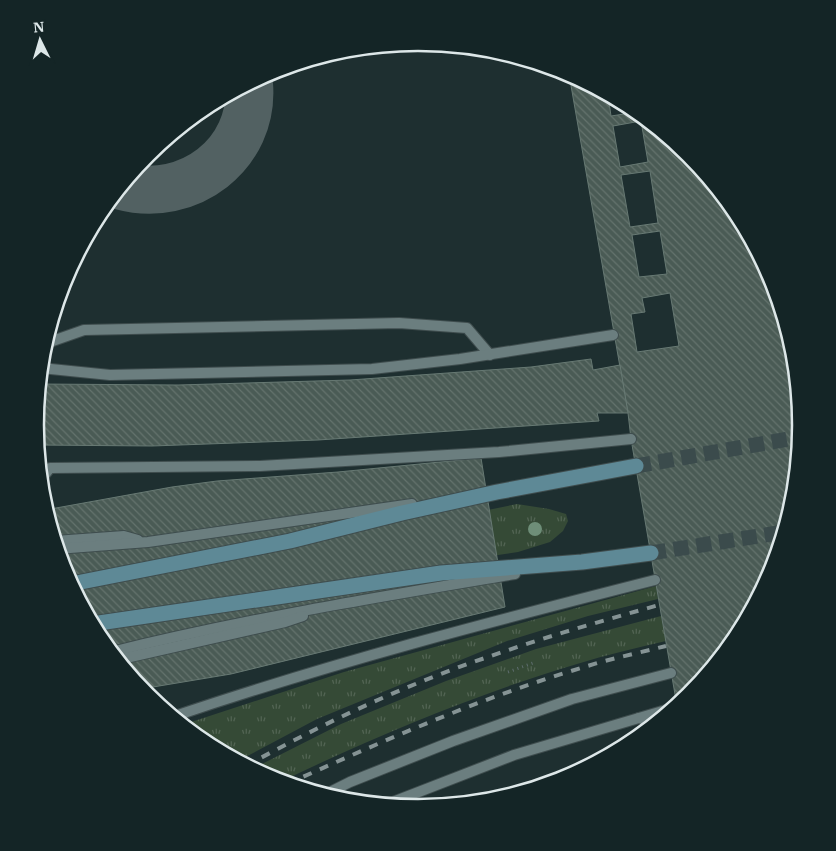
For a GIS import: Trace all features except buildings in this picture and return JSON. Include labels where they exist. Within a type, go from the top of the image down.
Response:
[{"type":"main road","points":[[78,583],[290,541],[497,492],[636,466]]},
{"type":"main road","points":[[100,623],[440,572],[582,562],[650,553]]},
{"type":"lane","points":[[54,340],[84,330],[399,323],[467,328],[490,355]]},
{"type":"lane","points":[[48,369],[110,375],[372,369],[490,355],[614,335]]},
{"type":"lane","points":[[46,468],[260,466],[499,452],[631,439]]},
{"type":"lane","points":[[47,472],[50,468]]},
{"type":"lane","points":[[65,548],[144,542],[497,492]]},
{"type":"lane","points":[[62,540],[124,536],[144,542]]},
{"type":"lane","points":[[119,650],[187,633],[582,562]]},
{"type":"lane","points":[[180,714],[257,688],[473,626],[655,580]]},
{"type":"lane","points":[[125,658],[286,622],[336,605]]},
{"type":"lane","points":[[334,790],[462,738],[572,699],[671,673]]},
{"type":"lane","points":[[400,799],[514,755],[659,712]]},
{"type":"lane","points":[[638,718],[647,721]]},
{"type":"path","points":[[508,672],[533,663]]},
{"type":"green space","points":[[517,504],[566,514],[568,521],[563,531],[550,542],[518,552],[359,575],[353,538]]},
{"type":"green space","points":[[656,586],[658,599],[588,616],[507,641],[317,719],[245,757],[210,737],[190,722],[344,672]]},
{"type":"green space","points":[[661,616],[666,641],[588,661],[464,702],[353,748],[291,777],[261,765],[341,724],[446,681],[536,649]]},
{"type":"taxiway","points":[[130,187],[147,190],[171,188],[193,180],[213,168],[229,152],[241,132],[248,109],[249,92]]},
{"type":"tunnel","points":[[636,466],[791,439]]},
{"type":"tunnel","points":[[651,553],[776,533]]},
{"type":"railway","points":[[254,762],[304,735],[393,693],[454,669],[528,644],[659,605]]},
{"type":"railway","points":[[297,780],[396,736],[506,693],[592,665],[666,646]]}]
